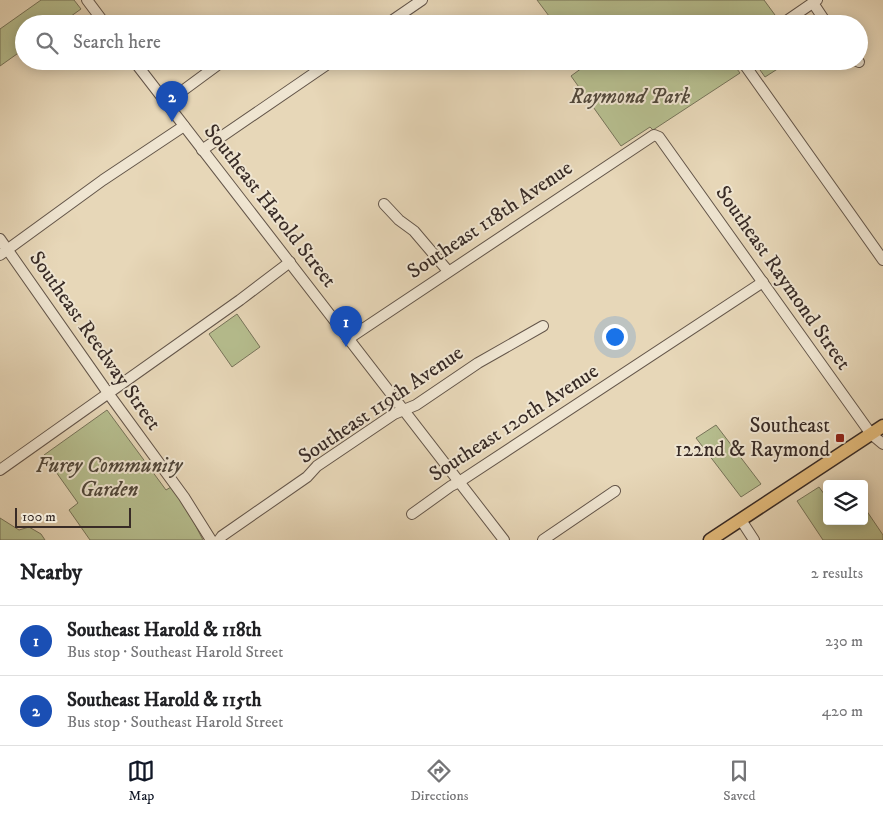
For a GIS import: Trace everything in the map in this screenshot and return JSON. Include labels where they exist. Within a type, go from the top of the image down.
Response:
[{"type":"main road","points":[[710,540],[883,426]]},
{"type":"street","points":[[87,0],[98,15]]},
{"type":"street","points":[[400,15],[422,0]]},
{"type":"street","points":[[796,15],[815,2],[822,15]]},
{"type":"street","name":"Southeast Harold Street","points":[[141,70],[504,540]]},
{"type":"street","points":[[166,103],[212,70]]},
{"type":"street","points":[[202,150],[319,70]]},
{"type":"street","points":[[748,70],[883,260]]},
{"type":"street","points":[[4,252],[103,180],[184,126]]},
{"type":"street","name":"Southeast 118th Avenue","points":[[348,338],[654,135]]},
{"type":"street","name":"Southeast Raymond Street","points":[[654,135],[659,137],[870,434],[883,444]]},
{"type":"street","points":[[384,204],[398,220],[418,234],[448,271]]},
{"type":"street","name":"Southeast Reedway Street","points":[[0,238],[4,252],[184,497],[211,540]]},
{"type":"street","points":[[0,470],[240,300],[290,262]]},
{"type":"street","name":"Southeast 120th Avenue","points":[[412,514],[451,486],[763,282]]},
{"type":"street","name":"Southeast 119th Avenue","points":[[219,540],[222,536],[307,477],[317,466],[394,414],[416,405],[478,363],[543,326]]},
{"type":"street","points":[[543,540],[615,492]]},
{"type":"street","points":[[741,520],[754,540]]},
{"type":"green space","points":[[41,0],[74,0],[81,9],[73,15],[20,15]]},
{"type":"green space","name":"Raymond Park","points":[[537,0],[764,0],[775,15],[548,15]]},
{"type":"green space","points":[[15,18],[15,55],[0,66],[0,29]]},
{"type":"green space","name":"Raymond Park","points":[[579,70],[738,70],[740,73],[653,130],[650,127],[621,146],[571,76]]},
{"type":"green space","points":[[760,70],[776,70],[765,77]]},
{"type":"green space","points":[[237,314],[260,347],[232,367],[209,334]]},
{"type":"green space","name":"Furey Community Garden","points":[[107,410],[166,490],[171,487],[187,509],[203,540],[90,540],[69,510],[78,503],[44,455]]},
{"type":"green space","points":[[716,425],[761,484],[741,497],[696,438]]},
{"type":"green space","points":[[819,487],[823,492],[823,525],[868,525],[868,513],[883,535],[883,540],[823,540],[797,501]]},
{"type":"green space","points":[[0,518],[19,530],[29,527],[41,534],[45,540],[0,540]]},
{"type":"place","name":"Southeast Harold & 115th","points":[[172,122]]},
{"type":"place","name":"Southeast Harold & 118th","points":[[346,347]]},
{"type":"place","name":"Southeast 122nd & Raymond","points":[[840,438]]}]
